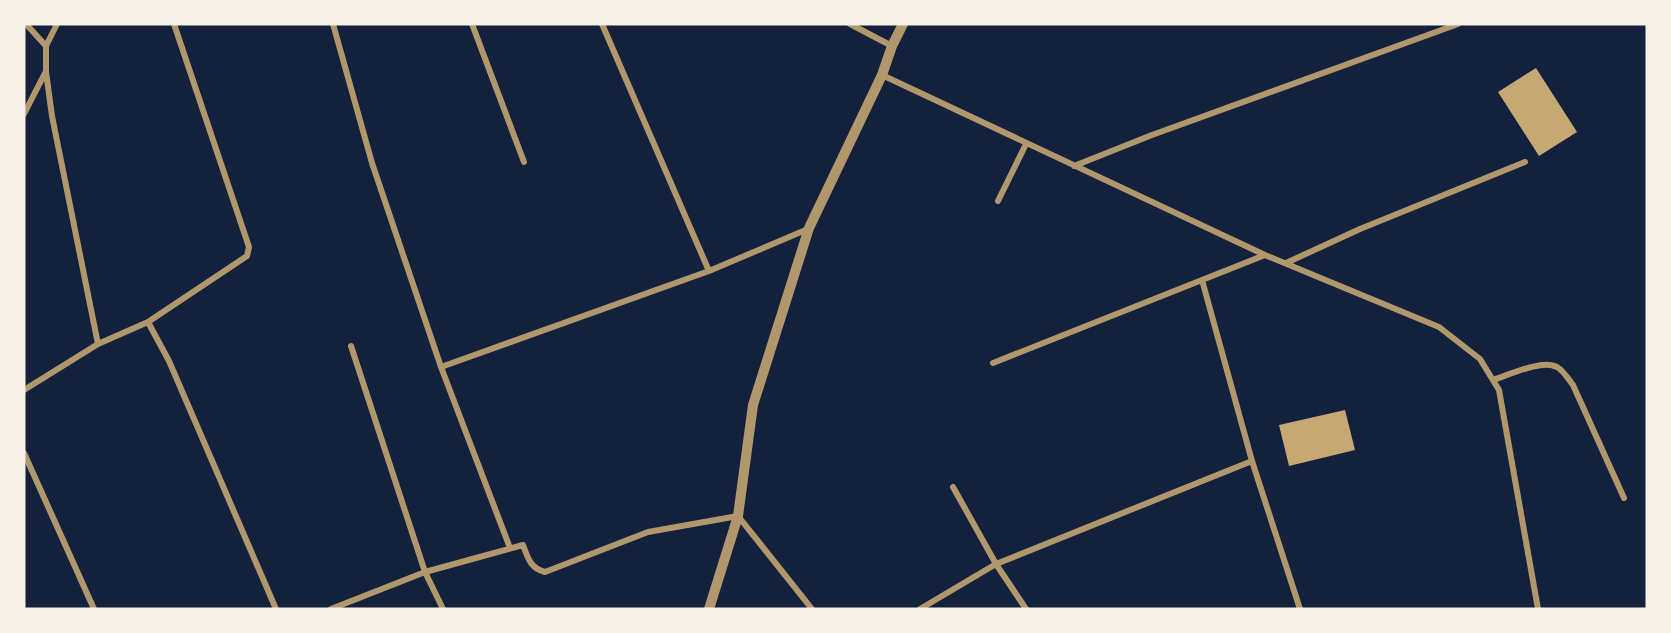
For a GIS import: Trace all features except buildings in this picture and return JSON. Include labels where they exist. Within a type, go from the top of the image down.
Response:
[{"type":"street","points":[[27,24],[46,46]]},
{"type":"street","points":[[57,24],[46,46],[46,72],[52,116],[98,344]]},
{"type":"street","points":[[24,390],[98,344],[148,322],[247,256],[249,247],[174,24]]},
{"type":"street","points":[[333,24],[372,163],[441,367],[510,548]]},
{"type":"street","points":[[472,24],[524,162]]},
{"type":"street","points":[[602,24],[709,271]]},
{"type":"street","points":[[850,24],[892,46]]},
{"type":"street","points":[[709,609],[738,516],[753,405],[809,228],[882,75],[903,24]]},
{"type":"street","points":[[1074,166],[1174,127],[1458,24]]},
{"type":"street","points":[[24,114],[46,72]]},
{"type":"street","points":[[882,75],[1265,255],[1439,327],[1480,359],[1499,390],[1538,609]]},
{"type":"street","points":[[998,201],[1026,144]]},
{"type":"street","points":[[1286,263],[1360,229],[1525,162]]},
{"type":"street","points":[[441,367],[709,271],[809,228]]},
{"type":"street","points":[[993,363],[1265,255]]},
{"type":"street","points":[[1202,280],[1252,460],[1300,609]]},
{"type":"street","points":[[148,322],[169,361],[276,609]]},
{"type":"street","points":[[351,346],[425,572],[443,609]]},
{"type":"street","points":[[1493,380],[1538,365],[1555,365],[1561,370],[1573,385],[1624,498]]},
{"type":"street","points":[[24,453],[94,609]]},
{"type":"street","points":[[920,609],[996,564],[1252,460]]},
{"type":"street","points":[[952,487],[996,564],[1026,609]]},
{"type":"street","points":[[331,609],[425,572],[523,545],[530,564],[537,570],[545,572],[648,532],[738,516]]},
{"type":"street","points":[[738,516],[812,609]]}]
